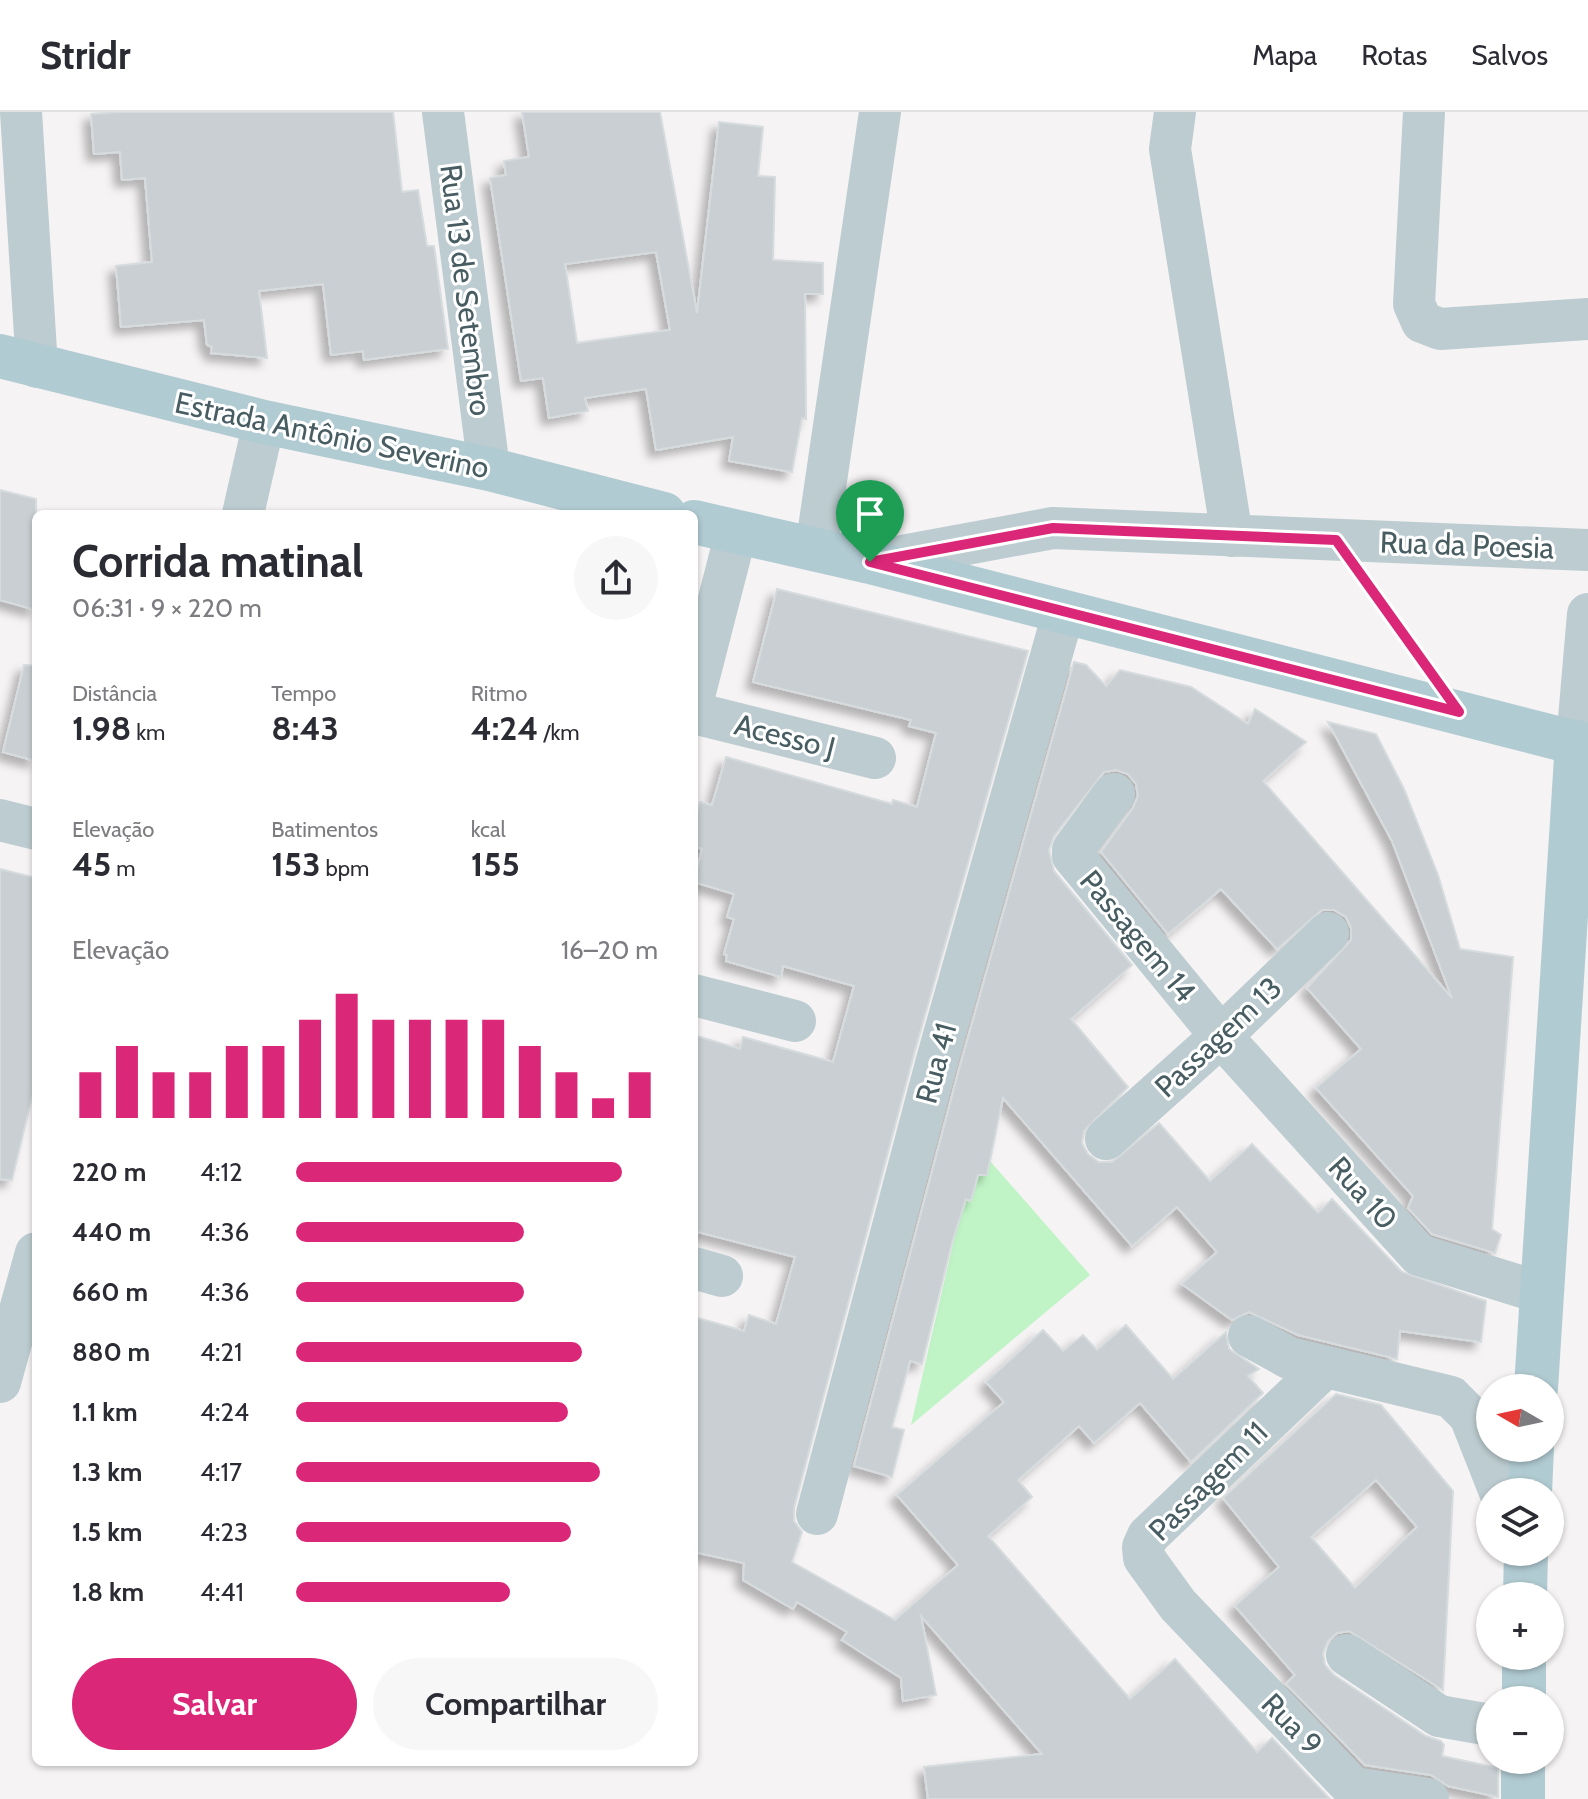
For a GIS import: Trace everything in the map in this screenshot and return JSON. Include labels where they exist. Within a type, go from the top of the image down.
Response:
[{"type":"main road","name":"Estrada Antônio Severino","points":[[18,362],[264,422],[489,469],[648,510]]},
{"type":"main road","points":[[698,523],[870,562],[1063,614],[1582,744],[1537,1374]]},
{"type":"main road","points":[[1523,1774],[1523,1799]]},
{"type":"street","points":[[18,362],[21,112]]},
{"type":"street","name":"Rua 13 de Setembro","points":[[443,112],[489,469]]},
{"type":"street","points":[[816,549],[880,112]]},
{"type":"street","points":[[1175,112],[1170,149],[1232,536]]},
{"type":"street","points":[[1424,112],[1414,304],[1422,322],[1440,329],[1588,319]]},
{"type":"street","points":[[244,510],[264,422]]},
{"type":"street","name":"Rua da Poesia","points":[[870,562],[1053,528],[1588,550]]},
{"type":"street","points":[[698,680],[736,533]]},
{"type":"street","name":"Rua 41","points":[[817,1514],[937,1060],[1063,614]]},
{"type":"street","points":[[1582,744],[1588,614]]},
{"type":"street","name":"Acesso J","points":[[698,714],[875,758]]},
{"type":"street","name":"Passagem 14","points":[[1114,794],[1073,850],[1073,856],[1221,1036]]},
{"type":"street","points":[[0,820],[32,828]]},
{"type":"street","name":"Passagem 13","points":[[1106,1139],[1221,1036],[1328,933]]},
{"type":"street","points":[[698,996],[795,1021]]},
{"type":"street","name":"Rua 10","points":[[1221,1036],[1419,1255],[1542,1293]]},
{"type":"street","points":[[0,1244],[32,1252]]},
{"type":"street","points":[[0,1382],[32,1267]]},
{"type":"street","points":[[1249,1336],[1289,1358],[1451,1397],[1470,1416],[1494,1478]]},
{"type":"street","name":"Passagem 11","points":[[1178,1605],[1144,1558],[1143,1547],[1148,1536],[1325,1367]]},
{"type":"street","name":"Rua 9","points":[[1178,1605],[1353,1788],[1428,1799]]},
{"type":"street","points":[[1347,1655],[1439,1716],[1476,1723]]},
{"type":"path","points":[[1336,540],[1459,712]]},
{"type":"green space","points":[[976,1145],[1090,1275],[911,1425]]},
{"type":"building","points":[[393,112],[402,192],[418,190],[427,246],[434,246],[448,349],[364,360],[363,351],[331,355],[323,284],[259,291],[267,358],[211,353],[204,320],[121,327],[116,266],[152,262],[145,178],[122,180],[120,152],[94,154],[91,114]]},
{"type":"building","points":[[522,112],[660,112],[697,313],[719,122],[763,127],[758,176],[775,177],[773,260],[823,263],[823,294],[805,294],[806,419],[802,418],[792,472],[729,461],[733,437],[656,450],[646,389],[585,398],[588,411],[549,418],[543,378],[521,381],[490,178],[506,175],[504,161],[529,157]],"holes":[[[656,252],[670,330],[577,343],[565,264]]]},
{"type":"building","points":[[0,490],[36,499],[36,510],[32,510],[32,609],[0,600]]},
{"type":"building","points":[[777,589],[1028,651],[914,1054],[794,1508],[794,1521],[802,1532],[792,1562],[895,1620],[958,1565],[897,1495],[1004,1402],[986,1382],[1043,1330],[1063,1351],[1083,1335],[1097,1350],[1126,1325],[1173,1379],[1226,1332],[1229,1349],[1259,1369],[1248,1376],[1263,1393],[1191,1462],[1140,1403],[1094,1443],[1079,1426],[1018,1480],[1032,1497],[988,1536],[1130,1699],[1175,1659],[1257,1752],[1272,1738],[1330,1799],[928,1799],[924,1767],[1042,1754],[921,1616],[936,1695],[903,1701],[901,1678],[842,1640],[847,1632],[797,1602],[793,1609],[743,1580],[744,1563],[698,1553],[698,1318],[744,1331],[749,1315],[776,1324],[795,1257],[698,1232],[698,1036],[740,1049],[743,1037],[833,1062],[854,986],[783,966],[781,977],[726,961],[727,955],[724,954],[734,919],[727,917],[734,894],[698,883],[702,849],[698,848],[700,802],[712,805],[726,757],[892,804],[893,800],[917,807],[936,733],[909,726],[911,720],[753,682]]},
{"type":"building","points":[[1074,662],[1086,665],[1106,686],[1120,670],[1191,687],[1248,724],[1255,709],[1306,742],[1263,781],[1452,998],[1392,841],[1328,722],[1376,734],[1404,789],[1438,875],[1460,949],[1513,957],[1492,1229],[1501,1235],[1495,1253],[1432,1234],[1408,1208],[1413,1196],[1316,1088],[1361,1049],[1307,988],[1351,940],[1351,928],[1346,917],[1334,910],[1322,910],[1277,949],[1221,889],[1168,934],[1101,852],[1133,808],[1138,796],[1136,784],[1128,774],[1116,770],[1104,772],[1054,836],[1049,850],[1054,871],[1132,965],[1071,1019],[1128,1087],[1084,1131],[1082,1143],[1088,1154],[1099,1162],[1112,1162],[1159,1123],[1210,1181],[1252,1144],[1318,1213],[1332,1199],[1402,1272],[1486,1301],[1481,1342],[1400,1331],[1397,1359],[1298,1335],[1249,1312],[1232,1320],[1182,1284],[1217,1252],[1177,1207],[1132,1246],[1003,1098],[987,1175],[978,1175],[971,1201],[966,1199],[922,1364],[910,1361],[892,1427],[904,1430],[892,1477],[854,1466],[960,1066]]},
{"type":"building","points":[[24,665],[32,666],[32,760],[3,752]]},
{"type":"building","points":[[0,869],[32,877],[32,1098],[12,1180],[0,1179]]},
{"type":"building","points":[[1336,1394],[1381,1405],[1453,1491],[1443,1690],[1349,1631],[1337,1633],[1328,1641],[1323,1653],[1325,1665],[1334,1675],[1426,1736],[1441,1741],[1444,1745],[1442,1756],[1476,1763],[1476,1774],[1498,1774],[1498,1797],[1448,1786],[1431,1775],[1365,1765],[1286,1684],[1295,1675],[1235,1606],[1279,1567],[1223,1498]],"holes":[[[1376,1480],[1417,1527],[1355,1588],[1311,1537]]]},
{"type":"route","points":[[1053,528],[1336,540],[1459,712],[1063,614],[870,562],[1053,528]]}]
